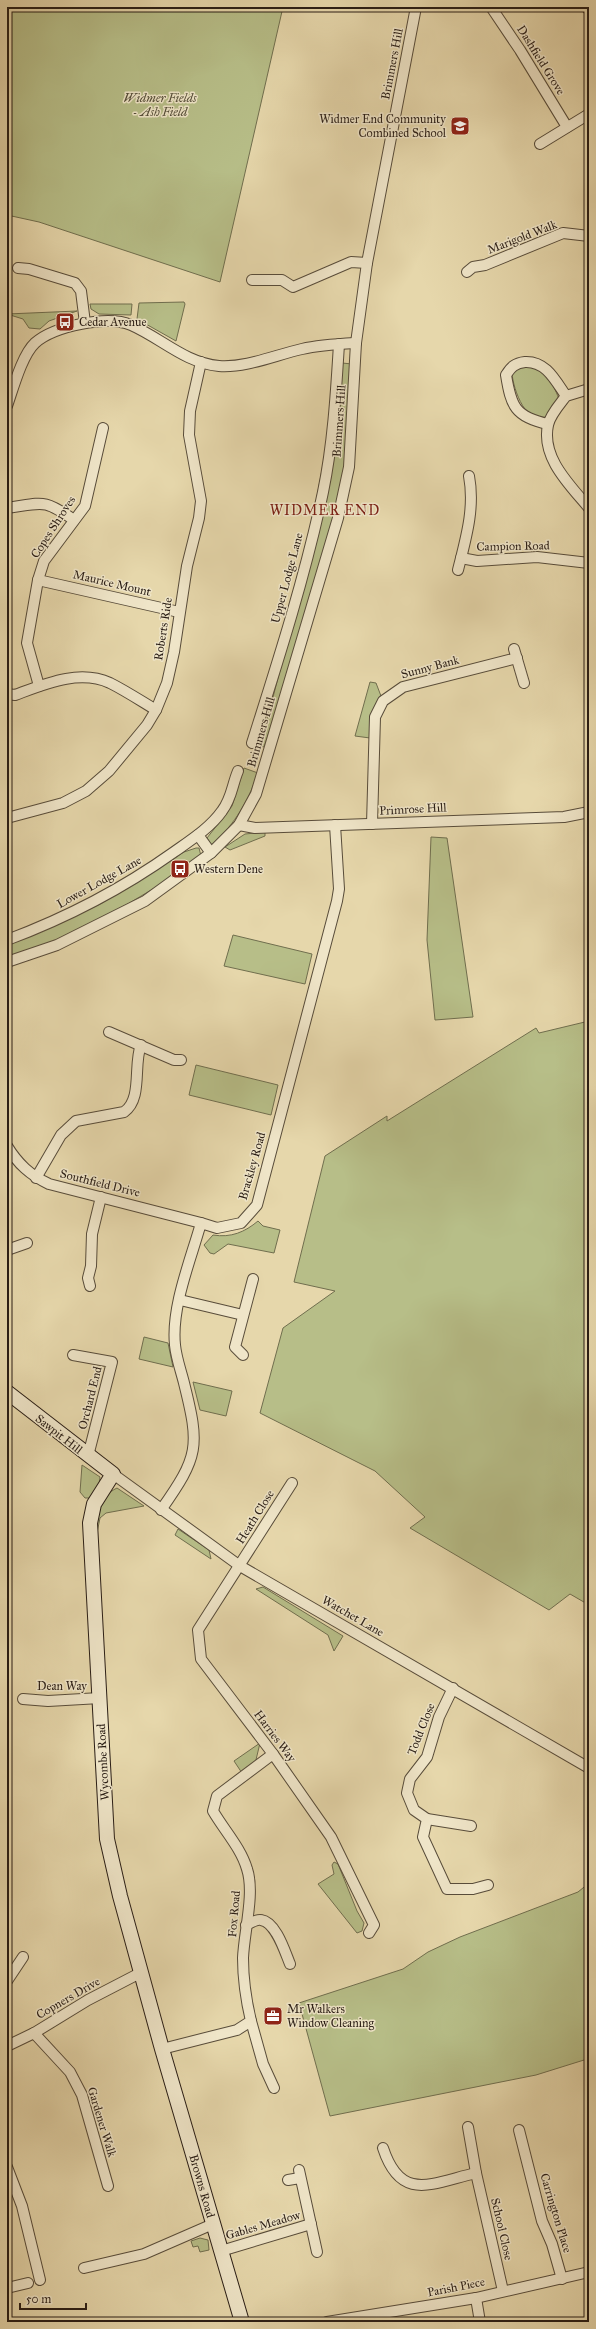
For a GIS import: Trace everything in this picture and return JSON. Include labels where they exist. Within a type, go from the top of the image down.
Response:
[{"type":"street","name":"Brimmers Hill","points":[[239,826],[256,794],[338,518],[349,467],[356,342],[367,263],[416,7]]},
{"type":"street","name":"Dashfield Grove","points":[[491,7],[520,50],[567,127]]},
{"type":"street","points":[[586,7],[589,10]]},
{"type":"street","points":[[540,144],[589,114]]},
{"type":"street","name":"Marigold Walk","points":[[467,272],[472,267],[485,265],[563,233],[589,236]]},
{"type":"street","points":[[252,280],[282,280],[293,287],[351,262],[367,263]]},
{"type":"street","points":[[18,268],[29,269],[74,283],[81,291],[85,323]]},
{"type":"street","points":[[7,406],[25,358],[35,343],[67,327],[85,323],[111,321],[130,324],[186,357],[218,366],[238,366],[304,349],[356,342]]},
{"type":"street","name":"Upper Lodge Lane","points":[[252,743],[297,593],[323,491],[335,400],[339,344]]},
{"type":"street","points":[[548,424],[535,421],[516,410],[508,391],[506,375],[511,366],[520,362],[535,361],[543,366],[566,396]]},
{"type":"street","name":"Roberts Ride","points":[[7,818],[63,803],[86,791],[109,771],[147,725],[156,710],[167,683],[174,652],[179,612],[200,506],[189,435],[190,410],[201,362]]},
{"type":"street","points":[[589,389],[566,396],[548,424],[548,449],[558,470],[589,508]]},
{"type":"street","name":"Copes Shroves","points":[[39,686],[27,643],[38,580],[44,560],[85,506],[103,428]]},
{"type":"street","name":"Campion Road","points":[[458,570],[471,512],[472,489],[469,476]]},
{"type":"street","points":[[7,508],[44,503],[53,506],[74,520]]},
{"type":"street","name":"Campion Road","points":[[461,558],[477,561],[537,557],[589,563]]},
{"type":"street","name":"Maurice Mount","points":[[38,580],[179,612]]},
{"type":"street","name":"Sunny Bank","points":[[372,824],[375,717],[382,701],[403,686],[515,653],[524,683]]},
{"type":"street","points":[[7,694],[15,695],[39,686],[72,677],[92,678],[110,683],[156,710]]},
{"type":"street","name":"Lower Lodge Lane","points":[[7,940],[52,923],[90,904],[155,866],[198,835],[222,811],[233,792],[238,772]]},
{"type":"street","name":"Primrose Hill","points":[[239,826],[255,828],[564,817],[589,812]]},
{"type":"street","name":"Brackley Road","points":[[201,1223],[218,1228],[241,1223],[257,1205],[337,901],[339,889],[335,825]]},
{"type":"street","points":[[7,962],[57,945],[145,901],[211,853],[239,826]]},
{"type":"street","points":[[198,835],[211,853]]},
{"type":"street","points":[[109,1032],[174,1060],[180,1060]]},
{"type":"street","points":[[36,1178],[61,1135],[76,1121],[124,1112],[129,1108],[134,1096],[136,1055],[141,1045]]},
{"type":"street","name":"Southfield Drive","points":[[7,1146],[18,1164],[36,1178],[49,1184],[101,1196],[201,1223]]},
{"type":"street","points":[[90,1286],[88,1278],[92,1266],[92,1234],[101,1196]]},
{"type":"street","points":[[161,1510],[183,1479],[190,1465],[194,1450],[195,1429],[175,1345],[175,1322],[201,1223]]},
{"type":"street","points":[[7,1250],[27,1243]]},
{"type":"street","points":[[243,1355],[235,1347],[253,1279]]},
{"type":"street","points":[[180,1300],[243,1315]]},
{"type":"street","name":"Orchard End","points":[[73,1355],[112,1362],[88,1456]]},
{"type":"street","name":"Sawpit Hill","points":[[7,1392],[113,1474]]},
{"type":"street","name":"Watchet Lane","points":[[113,1474],[240,1566],[589,1768]]},
{"type":"street","name":"Wycombe Road","points":[[113,1474],[94,1504],[90,1523],[107,1839],[120,1896],[142,1972],[162,2050]]},
{"type":"street","name":"Heath Close","points":[[240,1566],[292,1483]]},
{"type":"street","name":"Harries Way","points":[[240,1566],[198,1630],[201,1659],[273,1754],[330,1838],[375,1929]]},
{"type":"street","name":"Todd Close","points":[[427,1819],[414,1810],[407,1793],[410,1779],[426,1757],[439,1717],[453,1688]]},
{"type":"street","name":"Dean Way","points":[[23,1699],[48,1701],[100,1698]]},
{"type":"street","name":"Fox Road","points":[[273,1754],[217,1796],[213,1811],[241,1854],[248,1870],[250,1885],[243,1958],[244,1995],[263,2064],[274,2088]]},
{"type":"street","points":[[471,1826],[427,1819],[423,1837],[448,1889],[473,1889],[488,1885]]},
{"type":"street","points":[[246,1925],[260,1920],[266,1921],[277,1932],[290,1964]]},
{"type":"street","points":[[7,1981],[23,1957]]},
{"type":"street","name":"Copners Drive","points":[[7,2046],[34,2033],[88,2000],[142,1972]]},
{"type":"street","points":[[162,2050],[237,2030],[251,2022]]},
{"type":"street","name":"Gardener Walk","points":[[34,2033],[70,2072],[82,2095],[108,2186]]},
{"type":"street","name":"Browns Road","points":[[162,2050],[242,2322]]},
{"type":"street","name":"School Close","points":[[468,2127],[476,2173],[503,2291]]},
{"type":"street","name":"Carrington Place","points":[[519,2130],[542,2221],[552,2244],[562,2279]]},
{"type":"street","points":[[383,2148],[388,2162],[399,2179],[416,2186],[476,2173]]},
{"type":"street","points":[[7,2167],[22,2206],[40,2280]]},
{"type":"street","name":"Gables Meadow","points":[[288,2180],[299,2174],[317,2252]]},
{"type":"street","points":[[84,2268],[144,2254],[213,2224]]},
{"type":"street","name":"Gables Meadow","points":[[222,2251],[311,2224]]},
{"type":"street","name":"Parish Piece","points":[[327,2322],[476,2298],[589,2272]]},
{"type":"street","points":[[7,2288],[28,2283]]},
{"type":"street","points":[[476,2298],[480,2322]]},
{"type":"green space","name":"Widmer Fields - Ash Field","points":[[7,7],[283,7],[220,282],[39,222],[7,215]]},
{"type":"green space","points":[[184,302],[185,304],[176,341],[137,319],[139,303]]},
{"type":"green space","points":[[90,304],[132,304],[131,315],[99,314],[91,309]]},
{"type":"green space","points":[[77,311],[49,321],[40,329],[29,328],[23,319],[7,314]]},
{"type":"green space","points":[[342,363],[352,364],[350,434],[341,493],[295,653],[264,747],[260,746],[295,614]]},
{"type":"green space","points":[[529,365],[540,371],[548,378],[559,399],[551,413],[541,418],[534,417],[528,413],[518,397],[513,380],[512,373],[520,367]]},
{"type":"green space","points":[[370,682],[376,683],[381,696],[374,708],[370,738],[355,736]]},
{"type":"green space","points":[[244,768],[258,773],[250,794],[240,812],[213,845],[207,838],[232,806]]},
{"type":"green space","points":[[265,832],[265,836],[230,850],[225,847],[245,834]]},
{"type":"green space","points":[[431,837],[447,838],[473,1017],[435,1020],[427,940]]},
{"type":"green space","points":[[199,848],[201,856],[168,880],[126,905],[61,939],[7,957],[7,944],[61,923],[102,903],[184,852]]},
{"type":"green space","points":[[233,935],[312,954],[305,984],[224,966]]},
{"type":"green space","points":[[589,1021],[589,1605],[570,1594],[549,1610],[410,1528],[425,1517],[375,1471],[260,1413],[283,1328],[335,1291],[294,1282],[325,1156],[387,1116],[387,1121],[536,1028],[539,1033]]},
{"type":"green space","points":[[196,1065],[278,1085],[271,1115],[189,1095]]},
{"type":"green space","points":[[258,1221],[263,1226],[280,1230],[274,1253],[228,1244],[214,1254],[210,1253],[204,1245],[213,1235],[232,1235],[243,1231]]},
{"type":"green space","points":[[144,1337],[168,1343],[173,1367],[139,1359]]},
{"type":"green space","points":[[193,1382],[232,1391],[226,1416],[200,1410]]},
{"type":"green space","points":[[82,1465],[100,1477],[99,1485],[92,1498],[85,1498],[80,1492]]},
{"type":"green space","points":[[117,1488],[144,1506],[106,1513],[100,1518],[97,1533],[96,1520],[102,1501]]},
{"type":"green space","points":[[178,1529],[209,1550],[211,1559],[175,1535]]},
{"type":"green space","points":[[263,1587],[343,1636],[334,1651],[328,1635],[256,1589]]},
{"type":"green space","points":[[260,1743],[255,1764],[242,1773],[234,1761]]},
{"type":"green space","points":[[334,1862],[338,1864],[357,1911],[364,1923],[362,1931],[357,1933],[318,1884],[334,1874],[332,1865]]},
{"type":"green space","points":[[589,1883],[589,2075],[584,2060],[536,2075],[330,2116],[299,2003],[403,1969],[428,1952],[460,1937],[578,1892]]},
{"type":"green space","points":[[200,2238],[208,2240],[209,2250],[200,2252],[198,2246],[193,2247],[191,2241]]},
{"type":"place","name":"Widmer End Community Combined School","points":[[460,126]]},
{"type":"place","name":"Cedar Avenue","points":[[65,322]]},
{"type":"place","name":"Western Dene","points":[[180,869]]},
{"type":"place","name":"Mr Walkers Window Cleaning","points":[[273,2016]]},
{"type":"district","name":"WIDMER END","points":[[325,510]]}]
